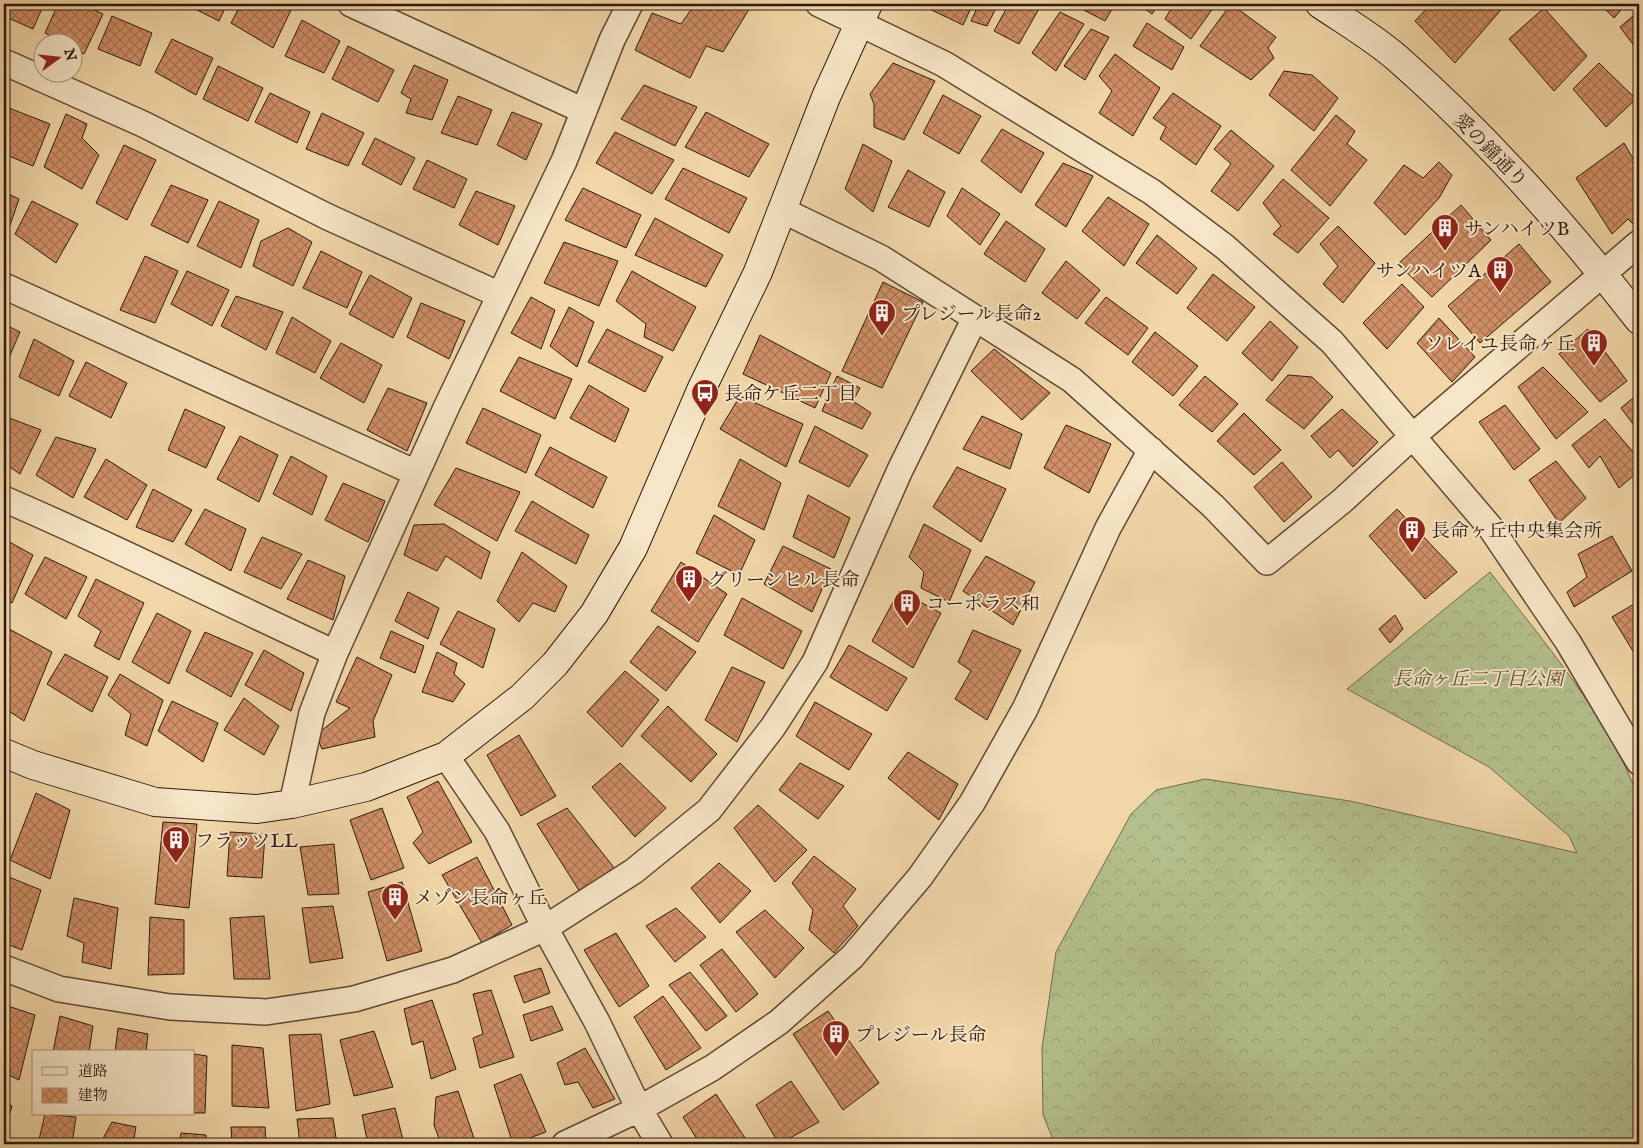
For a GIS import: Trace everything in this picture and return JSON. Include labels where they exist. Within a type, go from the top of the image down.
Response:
[{"type":"street","points":[[351,4],[584,111]]},
{"type":"street","points":[[292,804],[312,713],[336,652],[416,473],[564,162],[612,40],[630,4]]},
{"type":"street","points":[[819,4],[864,13],[1152,192],[1225,248],[1332,342],[1490,527],[1568,642],[1639,762]]},
{"type":"street","name":"愛の鐘通り","points":[[1320,4],[1396,57],[1506,162],[1604,275],[1639,320]]},
{"type":"street","points":[[4,753],[33,765],[155,802],[257,809],[292,804],[366,787],[446,756],[522,697],[555,664],[594,614],[633,548],[702,388],[758,272],[826,97],[864,13]]},
{"type":"street","points":[[4,62],[143,124],[328,217],[500,295]]},
{"type":"street","points":[[782,210],[881,258],[1072,380],[1213,506],[1267,562],[1342,501],[1413,436],[1604,275],[1639,243]]},
{"type":"street","points":[[4,286],[416,473]]},
{"type":"street","points":[[4,968],[59,989],[170,1006],[266,1012],[354,998],[453,970],[545,928],[634,871],[709,810],[773,727],[815,662],[900,470],[975,318]]},
{"type":"street","points":[[565,1144],[640,1110],[712,1068],[780,1022],[852,956],[920,877],[972,804],[1025,709],[1108,528],[1151,450]]},
{"type":"street","points":[[4,498],[88,535],[209,595],[336,652]]},
{"type":"street","points":[[446,756],[497,831],[545,928],[597,1022],[640,1110],[660,1144]]},
{"type":"green space","name":"長命ヶ丘二丁目公園","points":[[1490,572],[1553,653],[1592,709],[1626,768],[1639,799],[1639,1144],[1055,1144],[1043,1115],[1042,1048],[1056,952],[1131,814],[1156,790],[1205,779],[1350,801],[1577,853],[1569,836],[1489,767],[1347,689]]},
{"type":"building","points":[[4,4],[44,4],[33,29],[4,16]]},
{"type":"building","points":[[58,4],[82,4],[103,14],[84,54],[82,53],[82,32],[45,32]]},
{"type":"building","points":[[185,4],[227,4],[219,21]]},
{"type":"building","points":[[241,4],[278,4],[291,10],[273,48],[231,23]]},
{"type":"building","points":[[695,4],[746,4],[751,6],[723,52],[706,46],[690,78],[635,50],[652,13],[681,24]]},
{"type":"building","points":[[919,4],[973,4],[963,25]]},
{"type":"building","points":[[979,4],[998,4],[987,26],[971,21]]},
{"type":"building","points":[[1009,4],[1033,4],[1040,7],[1019,44],[994,31]]},
{"type":"building","points":[[1072,4],[1115,4],[1105,21]]},
{"type":"building","points":[[1138,4],[1159,4],[1152,14]]},
{"type":"building","points":[[1174,4],[1216,4],[1191,39],[1165,19]]},
{"type":"building","points":[[1231,4],[1276,37],[1268,48],[1274,58],[1251,80],[1200,46]]},
{"type":"building","points":[[1431,4],[1506,4],[1455,63],[1415,21]]},
{"type":"building","points":[[1600,4],[1626,4],[1614,18]]},
{"type":"building","points":[[1544,8],[1587,56],[1554,91],[1509,39]]},
{"type":"building","points":[[1639,11],[1639,44],[1635,47],[1620,27]]},
{"type":"building","points":[[1060,12],[1084,24],[1056,71],[1032,53]]},
{"type":"building","points":[[112,16],[152,33],[140,66],[98,49]]},
{"type":"building","points":[[302,20],[340,41],[324,73],[285,56]]},
{"type":"building","points":[[1147,23],[1184,47],[1172,70],[1133,46]]},
{"type":"building","points":[[1091,29],[1109,37],[1085,80],[1064,66]]},
{"type":"building","points":[[172,39],[213,58],[196,95],[155,72]]},
{"type":"building","points":[[348,46],[394,70],[378,102],[332,79]]},
{"type":"building","points":[[1115,54],[1160,88],[1133,136],[1099,113],[1112,91],[1099,76]]},
{"type":"building","points":[[893,63],[935,81],[904,140],[874,127],[874,104],[870,94]]},
{"type":"building","points":[[1599,63],[1636,99],[1606,127],[1573,89]]},
{"type":"building","points":[[414,65],[448,80],[432,120],[406,113],[411,99],[401,93]]},
{"type":"building","points":[[218,66],[263,88],[248,121],[203,99]]},
{"type":"building","points":[[1284,71],[1312,75],[1338,98],[1314,131],[1269,95]]},
{"type":"building","points":[[644,85],[697,107],[675,146],[621,119]]},
{"type":"building","points":[[270,93],[310,112],[297,143],[255,122]]},
{"type":"building","points":[[1173,93],[1221,126],[1196,165],[1160,139],[1166,127],[1153,118]]},
{"type":"building","points":[[943,95],[981,116],[959,154],[923,133]]},
{"type":"building","points":[[458,96],[492,110],[477,145],[441,133]]},
{"type":"building","points":[[9,108],[50,124],[33,166],[4,154],[4,122]]},
{"type":"building","points":[[512,112],[542,124],[526,160],[497,145]]},
{"type":"building","points":[[706,112],[769,144],[749,177],[685,147]]},
{"type":"building","points":[[322,113],[364,133],[348,166],[306,149]]},
{"type":"building","points":[[66,114],[87,124],[82,138],[99,155],[82,189],[44,167]]},
{"type":"building","points":[[1336,115],[1355,131],[1347,144],[1367,160],[1330,206],[1291,170]]},
{"type":"building","points":[[1002,129],[1044,153],[1021,193],[981,161]]},
{"type":"building","points":[[1231,130],[1274,166],[1238,211],[1211,191],[1231,164],[1214,149]]},
{"type":"building","points":[[615,132],[674,160],[652,194],[596,163]]},
{"type":"building","points":[[375,138],[415,158],[401,185],[362,164]]},
{"type":"building","points":[[1624,143],[1639,169],[1639,230],[1628,219],[1612,234],[1576,178]]},
{"type":"building","points":[[863,144],[892,161],[873,212],[845,189]]},
{"type":"building","points":[[124,145],[156,160],[127,220],[96,203]]},
{"type":"building","points":[[427,160],[467,179],[454,208],[413,189]]},
{"type":"building","points":[[1439,162],[1452,175],[1439,198],[1405,235],[1374,203],[1404,165],[1423,178]]},
{"type":"building","points":[[1063,163],[1093,176],[1066,227],[1035,205]]},
{"type":"building","points":[[683,168],[747,198],[729,233],[665,199]]},
{"type":"building","points":[[908,170],[945,192],[929,227],[888,207]]},
{"type":"building","points":[[1283,179],[1329,218],[1298,253],[1273,234],[1281,226],[1263,203]]},
{"type":"building","points":[[171,185],[208,200],[188,243],[151,225]]},
{"type":"building","points":[[583,188],[641,215],[626,248],[565,220]]},
{"type":"building","points":[[962,188],[1000,214],[980,245],[947,216]]},
{"type":"building","points":[[476,191],[515,206],[498,245],[459,225]]},
{"type":"building","points":[[4,192],[19,199],[6,237],[4,236]]},
{"type":"building","points":[[1108,197],[1149,224],[1124,266],[1082,231]]},
{"type":"building","points":[[32,201],[78,224],[56,263],[15,234]]},
{"type":"building","points":[[219,201],[259,220],[241,268],[197,246]]},
{"type":"building","name":"サンハイツB","points":[[1461,205],[1491,240],[1432,297],[1398,264]]},
{"type":"building","points":[[655,218],[723,255],[706,287],[635,255]]},
{"type":"building","points":[[1006,221],[1045,249],[1025,282],[984,254]]},
{"type":"building","points":[[1338,226],[1375,263],[1343,303],[1323,284],[1338,266],[1320,244]]},
{"type":"building","points":[[288,228],[312,242],[293,286],[253,266],[261,241]]},
{"type":"building","points":[[1157,235],[1197,268],[1177,294],[1136,263]]},
{"type":"building","points":[[564,242],[618,261],[599,306],[544,283]]},
{"type":"building","name":"サンハイツA","points":[[1519,244],[1551,282],[1480,343],[1448,306]]},
{"type":"building","points":[[321,251],[362,272],[347,308],[303,288]]},
{"type":"building","points":[[145,256],[178,271],[155,323],[120,310]]},
{"type":"building","points":[[1066,261],[1100,290],[1077,319],[1042,293]]},
{"type":"building","points":[[187,271],[229,290],[212,326],[171,304]]},
{"type":"building","points":[[632,271],[696,307],[673,351],[644,337],[646,324],[616,301]]},
{"type":"building","points":[[1213,274],[1255,307],[1227,341],[1187,308]]},
{"type":"building","points":[[370,275],[412,298],[393,338],[349,314]]},
{"type":"building","name":"プレジール長命2","points":[[883,282],[923,302],[882,388],[842,371]]},
{"type":"building","points":[[1402,284],[1424,307],[1387,349],[1363,323]]},
{"type":"building","points":[[236,296],[283,312],[266,350],[221,326]]},
{"type":"building","points":[[531,297],[555,310],[541,349],[511,333]]},
{"type":"building","points":[[1106,297],[1148,328],[1128,355],[1085,323]]},
{"type":"building","points":[[421,303],[465,321],[449,359],[407,337]]},
{"type":"building","points":[[569,307],[594,322],[577,367],[550,346]]},
{"type":"building","points":[[292,317],[331,341],[315,373],[276,353]]},
{"type":"building","points":[[1439,318],[1475,357],[1452,382],[1417,343]]},
{"type":"building","points":[[1270,321],[1298,347],[1272,381],[1242,353]]},
{"type":"building","points":[[4,324],[20,332],[5,367],[4,366]]},
{"type":"building","points":[[607,329],[663,357],[645,392],[588,362]]},
{"type":"building","name":"ソレイユ長命ヶ丘","points":[[1588,329],[1627,381],[1600,402],[1559,354]]},
{"type":"building","points":[[1155,332],[1198,366],[1173,396],[1132,362]]},
{"type":"building","points":[[760,335],[831,373],[815,408],[743,374]]},
{"type":"building","points":[[34,339],[74,361],[59,396],[19,377]]},
{"type":"building","points":[[341,343],[382,365],[364,403],[320,378]]},
{"type":"building","points":[[994,349],[1050,393],[1022,420],[971,371]]},
{"type":"building","points":[[519,357],[572,379],[555,419],[500,391]]},
{"type":"building","points":[[86,362],[127,383],[111,418],[69,396]]},
{"type":"building","points":[[1543,367],[1588,412],[1556,439],[1518,387]]},
{"type":"building","points":[[1288,375],[1312,377],[1333,397],[1304,429],[1266,400]]},
{"type":"building","points":[[837,376],[860,388],[853,401],[871,413],[862,429],[822,411]]},
{"type":"building","points":[[1205,376],[1238,404],[1212,432],[1179,405]]},
{"type":"building","points":[[589,385],[629,409],[615,442],[570,418]]},
{"type":"building","points":[[388,388],[427,403],[407,451],[367,430]]},
{"type":"building","points":[[1639,393],[1639,432],[1621,408]]},
{"type":"building","points":[[740,396],[803,424],[786,467],[720,429]]},
{"type":"building","points":[[1505,405],[1540,449],[1514,470],[1479,422]]},
{"type":"building","points":[[483,408],[541,435],[526,473],[466,443]]},
{"type":"building","points":[[185,409],[225,427],[206,468],[168,450]]},
{"type":"building","points":[[1342,409],[1378,442],[1353,467],[1338,450],[1330,458],[1311,436]]},
{"type":"building","points":[[1244,413],[1281,450],[1254,475],[1217,441]]},
{"type":"building","points":[[4,416],[41,430],[20,474],[4,463]]},
{"type":"building","points":[[982,416],[1022,434],[1010,469],[963,449]]},
{"type":"building","points":[[1605,419],[1639,459],[1639,471],[1619,488],[1600,456],[1589,468],[1572,445]]},
{"type":"building","points":[[1066,425],[1111,444],[1089,493],[1044,468]]},
{"type":"building","points":[[815,426],[868,455],[849,487],[799,462]]},
{"type":"building","points":[[240,436],[278,455],[259,502],[217,479]]},
{"type":"building","points":[[56,437],[96,449],[73,498],[36,475]]},
{"type":"building","points":[[550,447],[607,477],[593,508],[535,475]]},
{"type":"building","points":[[291,456],[327,476],[312,515],[273,494]]},
{"type":"building","points":[[106,459],[147,485],[127,520],[84,497]]},
{"type":"building","points":[[740,459],[781,483],[764,530],[718,506]]},
{"type":"building","points":[[1556,461],[1586,498],[1559,523],[1529,480]]},
{"type":"building","points":[[1282,462],[1312,497],[1284,522],[1254,487]]},
{"type":"building","points":[[957,467],[1006,489],[981,542],[933,507]]},
{"type":"building","points":[[456,468],[520,492],[497,541],[434,505]]},
{"type":"building","points":[[343,483],[385,501],[368,542],[325,520]]},
{"type":"building","points":[[153,489],[192,510],[173,542],[136,527]]},
{"type":"building","points":[[808,495],[850,518],[834,558],[793,537]]},
{"type":"building","points":[[532,501],[589,535],[576,564],[515,531]]},
{"type":"building","points":[[205,509],[246,529],[231,571],[185,544]]},
{"type":"building","name":"長命ヶ丘中央集会所","points":[[1397,509],[1457,572],[1425,599],[1369,536]]},
{"type":"building","points":[[714,515],[755,540],[739,575],[696,553]]},
{"type":"building","points":[[444,524],[490,552],[481,579],[446,556],[437,571],[404,555],[414,525]]},
{"type":"building","points":[[924,524],[971,550],[949,602],[921,588],[924,572],[909,557]]},
{"type":"building","points":[[1612,536],[1632,571],[1574,607],[1567,592],[1587,577],[1578,554]]},
{"type":"building","points":[[262,537],[302,554],[281,589],[244,572]]},
{"type":"building","points":[[4,539],[33,555],[12,603],[4,599]]},
{"type":"building","points":[[783,546],[831,569],[812,612],[764,584]]},
{"type":"building","points":[[522,552],[567,586],[555,612],[533,603],[519,622],[497,601]]},
{"type":"building","points":[[986,556],[1035,582],[1013,625],[963,591]]},
{"type":"building","points":[[45,557],[87,577],[66,619],[25,594]]},
{"type":"building","points":[[308,560],[345,576],[333,620],[287,599]]},
{"type":"building","name":"グリーンヒル長命","points":[[681,562],[727,594],[698,642],[651,611]]},
{"type":"building","points":[[96,579],[144,603],[119,660],[94,646],[101,631],[78,616]]},
{"type":"building","name":"コーポラス和","points":[[899,591],[941,613],[913,668],[872,641]]},
{"type":"building","points":[[408,592],[439,608],[428,639],[395,621]]},
{"type":"building","points":[[742,598],[802,631],[783,669],[724,635]]},
{"type":"building","points":[[1639,601],[1639,654],[1636,656],[1612,617]]},
{"type":"building","points":[[458,611],[495,629],[483,668],[440,644]]},
{"type":"building","points":[[157,613],[191,631],[169,684],[132,662]]},
{"type":"building","points":[[1395,615],[1403,629],[1390,643],[1379,629]]},
{"type":"building","points":[[658,626],[696,652],[666,691],[630,662]]},
{"type":"building","points":[[9,629],[52,652],[24,721],[4,708],[4,689],[9,672],[4,666],[4,637]]},
{"type":"building","points":[[973,630],[1021,650],[987,720],[955,699],[971,671],[958,662]]},
{"type":"building","points":[[391,631],[424,646],[415,673],[380,658]]},
{"type":"building","points":[[205,632],[253,653],[231,697],[186,671]]},
{"type":"building","points":[[849,645],[907,678],[887,711],[830,677]]},
{"type":"building","points":[[264,650],[304,673],[291,711],[245,685]]},
{"type":"building","points":[[437,652],[457,663],[454,674],[465,684],[453,702],[422,692]]},
{"type":"building","points":[[65,654],[108,677],[92,712],[47,684]]},
{"type":"building","points":[[357,657],[392,675],[373,721],[375,737],[322,749],[316,735],[350,708],[336,702]]},
{"type":"building","points":[[732,667],[765,682],[737,742],[705,720]]},
{"type":"building","points":[[625,671],[659,700],[622,747],[587,712]]},
{"type":"building","points":[[120,674],[163,700],[147,746],[125,735],[131,714],[108,695]]},
{"type":"building","points":[[244,698],[279,726],[264,755],[224,730]]},
{"type":"building","points":[[172,701],[218,723],[203,762],[158,731]]},
{"type":"building","points":[[815,702],[872,734],[849,770],[796,736]]},
{"type":"building","points":[[668,706],[717,754],[691,782],[641,736]]},
{"type":"building","points":[[519,735],[556,796],[521,816],[487,755]]},
{"type":"building","points":[[908,752],[958,784],[939,820],[888,778]]},
{"type":"building","points":[[620,763],[666,808],[635,837],[592,787]]},
{"type":"building","points":[[800,763],[844,786],[818,819],[779,790]]},
{"type":"building","points":[[438,781],[472,842],[429,864],[413,843],[423,832],[407,797]]},
{"type":"building","points":[[36,793],[70,810],[50,879],[10,860]]},
{"type":"building","points":[[4,796],[9,800],[4,814]]},
{"type":"building","points":[[758,805],[807,850],[775,882],[734,828]]},
{"type":"building","points":[[382,808],[404,868],[371,880],[350,820]]},
{"type":"building","points":[[567,808],[615,869],[580,892],[537,824]]},
{"type":"building","name":"フラッツLL","points":[[163,822],[197,824],[189,908],[155,904]]},
{"type":"building","points":[[230,832],[265,834],[262,878],[227,876]]},
{"type":"building","points":[[334,844],[339,894],[308,895],[300,847]]},
{"type":"building","points":[[814,856],[856,889],[843,906],[858,926],[834,953],[809,930],[813,910],[792,883]]},
{"type":"building","points":[[477,857],[512,925],[482,943],[442,875]]},
{"type":"building","points":[[719,863],[751,891],[720,923],[691,888]]},
{"type":"building","points":[[4,875],[41,890],[22,950],[4,943]]},
{"type":"building","name":"メゾン長命ヶ丘","points":[[402,882],[422,951],[387,961],[368,892]]},
{"type":"building","points":[[74,898],[118,908],[111,969],[82,962],[84,943],[67,936]]},
{"type":"building","points":[[333,906],[343,958],[310,963],[302,908]]},
{"type":"building","points":[[676,908],[706,937],[675,962],[646,926]]},
{"type":"building","points":[[765,910],[804,948],[775,978],[736,932]]},
{"type":"building","points":[[264,916],[270,979],[234,979],[230,918]]},
{"type":"building","points":[[150,917],[184,920],[184,974],[148,975]]},
{"type":"building","points":[[616,933],[649,986],[619,1007],[584,950]]},
{"type":"building","points":[[722,949],[758,994],[736,1012],[700,965]]},
{"type":"building","points":[[541,968],[550,993],[524,1003],[514,976]]},
{"type":"building","points":[[690,972],[727,1016],[706,1031],[669,985]]},
{"type":"building","points":[[491,990],[514,1057],[480,1068],[473,1038],[483,1034],[473,994]]},
{"type":"building","points":[[663,996],[701,1048],[666,1070],[634,1017]]},
{"type":"building","points":[[432,1000],[456,1069],[431,1079],[423,1041],[412,1045],[404,1009]]},
{"type":"building","points":[[8,1006],[35,1015],[19,1080],[4,1073],[4,1019]]},
{"type":"building","points":[[552,1006],[563,1030],[531,1041],[523,1015]]},
{"type":"building","name":"プレジール長命","points":[[828,1011],[879,1083],[843,1110],[793,1034]]},
{"type":"building","points":[[60,1016],[93,1026],[89,1050],[53,1050]]},
{"type":"building","points":[[118,1028],[148,1034],[146,1050],[115,1050]]},
{"type":"building","points":[[374,1031],[393,1087],[354,1096],[340,1040]]},
{"type":"building","points":[[321,1034],[330,1104],[296,1111],[289,1035]]},
{"type":"building","points":[[232,1045],[263,1048],[269,1108],[232,1106]]},
{"type":"building","points":[[585,1048],[615,1099],[593,1108],[578,1082],[565,1085],[557,1063]]},
{"type":"building","points":[[195,1054],[207,1056],[205,1113],[195,1113]]},
{"type":"building","points":[[521,1074],[546,1132],[513,1144],[494,1085]]},
{"type":"building","points":[[791,1081],[819,1122],[779,1144],[756,1105]]},
{"type":"building","points":[[458,1091],[476,1144],[441,1144],[434,1125],[436,1097]]},
{"type":"building","points":[[716,1094],[745,1138],[735,1144],[700,1144],[683,1117]]},
{"type":"building","points":[[4,1103],[12,1106],[4,1133]]},
{"type":"building","points":[[395,1108],[404,1144],[368,1144],[362,1115]]},
{"type":"building","points":[[45,1116],[76,1117],[72,1144],[38,1144]]},
{"type":"building","points":[[333,1118],[337,1144],[300,1144],[297,1119]]},
{"type":"building","points":[[112,1122],[136,1127],[133,1144],[100,1144]]},
{"type":"building","points":[[231,1127],[265,1127],[266,1144],[232,1144]]},
{"type":"building","points":[[181,1133],[206,1135],[206,1144],[179,1144]]},
{"type":"building","points":[[633,1138],[637,1144],[610,1144]]},
{"type":"place","name":"サンハイツB","points":[[1445,252]]},
{"type":"place","name":"サンハイツA","points":[[1500,294]]},
{"type":"place","name":"プレジール長命2","points":[[882,337]]},
{"type":"place","name":"ソレイユ長命ヶ丘","points":[[1594,367]]},
{"type":"place","name":"長命ケ丘二丁目","points":[[705,417]]},
{"type":"place","name":"長命ヶ丘中央集会所","points":[[1412,554]]},
{"type":"place","name":"グリーンヒル長命","points":[[689,603]]},
{"type":"place","name":"コーポラス和","points":[[907,627]]},
{"type":"place","name":"フラッツLL","points":[[176,864]]},
{"type":"place","name":"メゾン長命ヶ丘","points":[[395,921]]},
{"type":"place","name":"プレジール長命","points":[[836,1058]]}]
